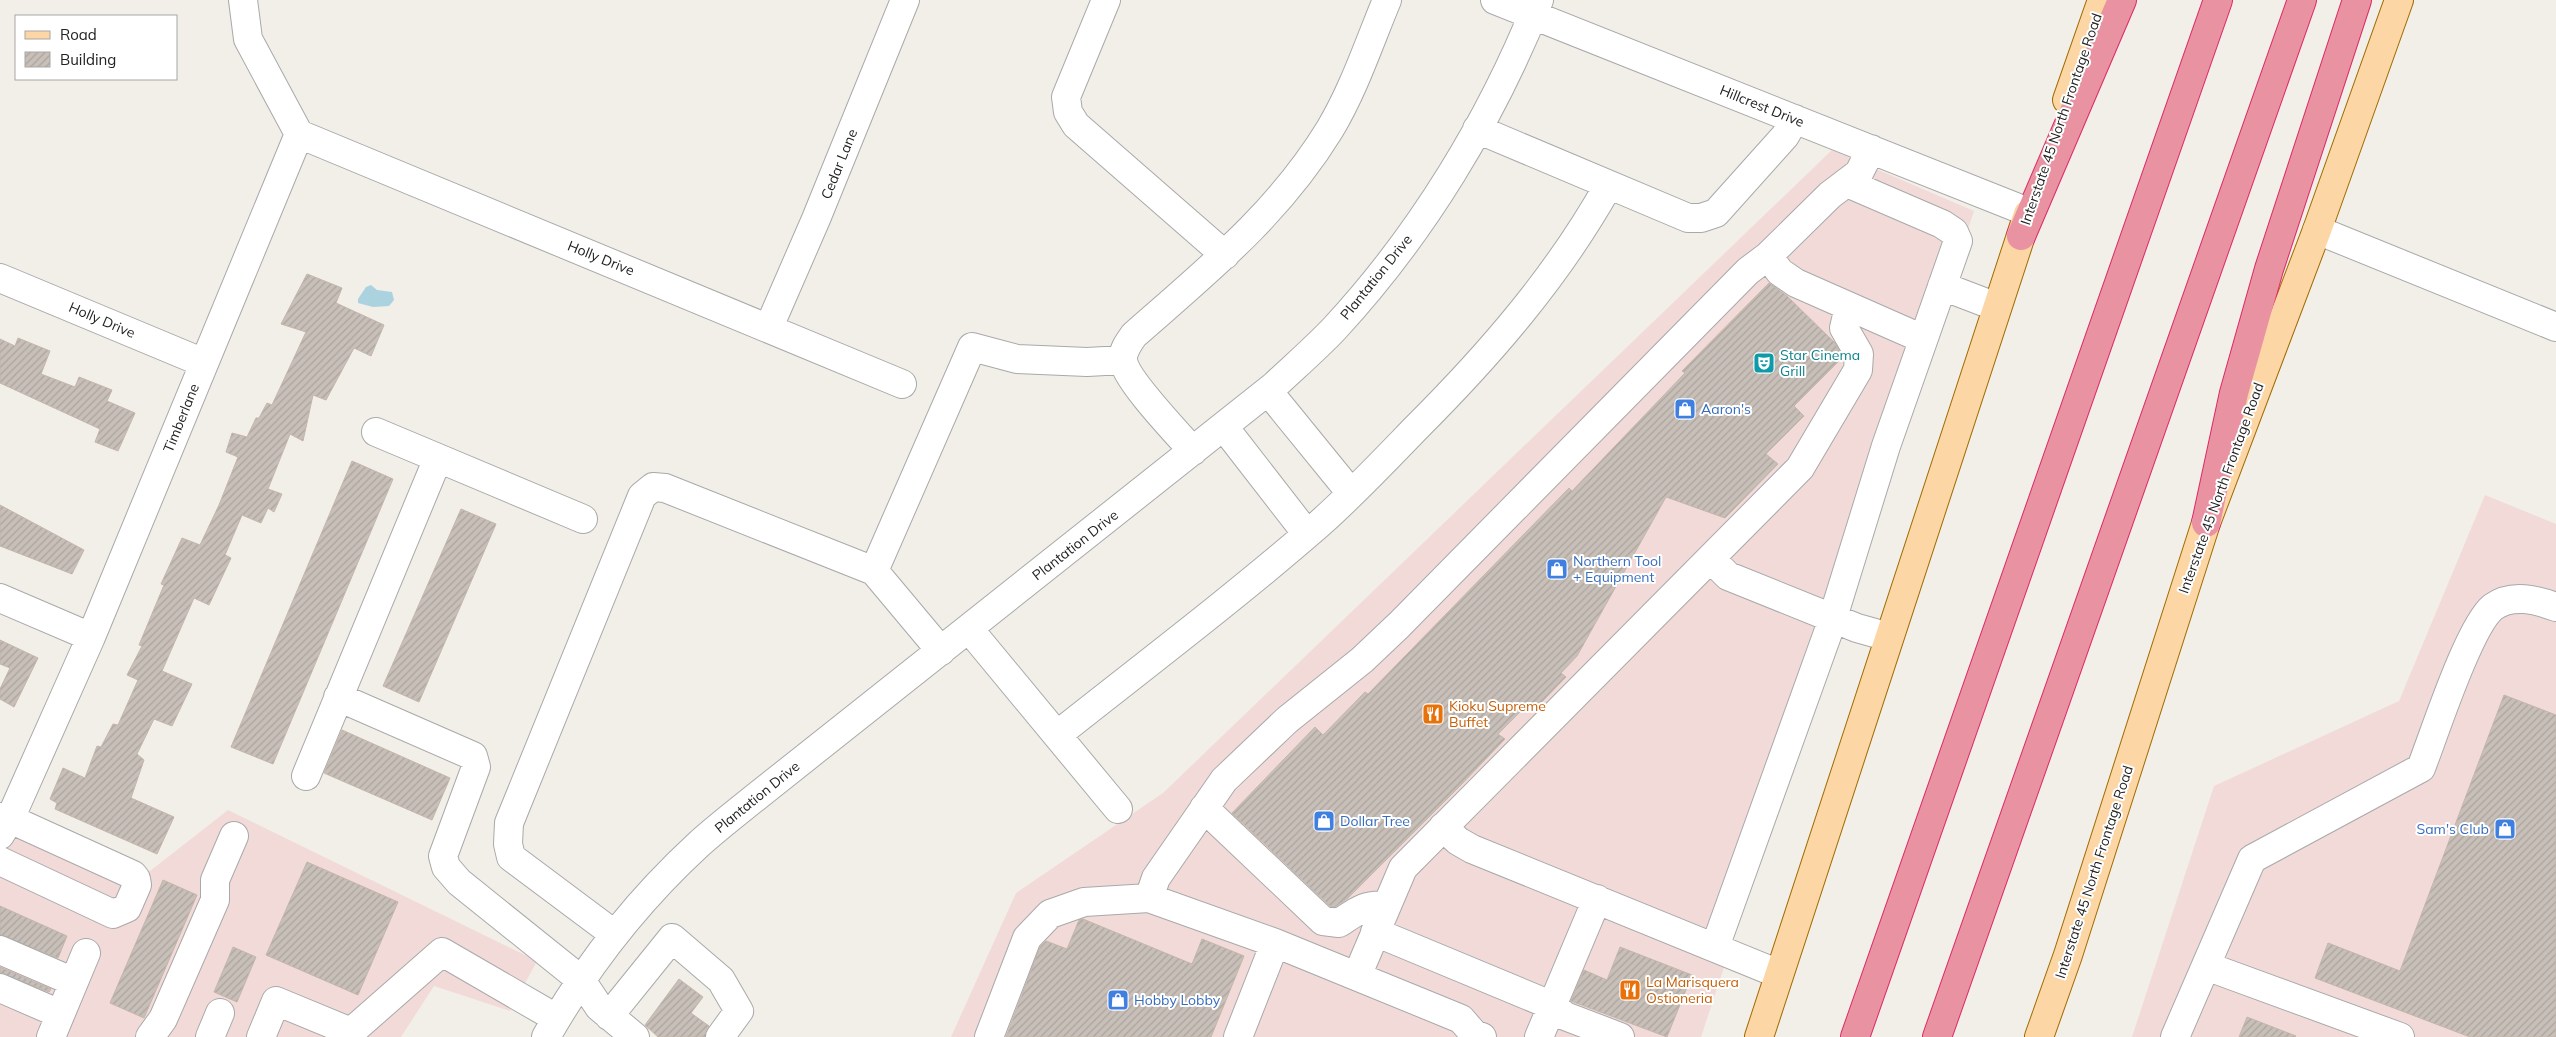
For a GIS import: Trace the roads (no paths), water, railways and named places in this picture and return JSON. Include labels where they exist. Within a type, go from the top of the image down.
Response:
[{"type":"highway","points":[[2025,224],[2122,0]]},
{"type":"highway","points":[[1855,1037],[2218,0]]},
{"type":"highway","points":[[1937,1037],[2302,0]]},
{"type":"highway","points":[[2206,523],[2234,393],[2269,269],[2357,0]]},
{"type":"main road","name":"Interstate 45 North Frontage Road","points":[[1759,1037],[1997,307],[2102,0]]},
{"type":"main road","name":"Interstate 45 North Frontage Road","points":[[2039,1037],[2068,955],[2206,523],[2317,230],[2399,0]]},
{"type":"main road","points":[[2050,1037],[2068,955]]},
{"type":"street","points":[[243,0],[248,40],[299,134]]},
{"type":"street","name":"Cedar Lane","points":[[769,327],[816,220],[905,0]]},
{"type":"street","points":[[1106,0],[1066,97],[1068,112],[1076,125],[1225,255]]},
{"type":"street","points":[[1193,451],[1158,412],[1130,375],[1123,360],[1126,348],[1134,335],[1225,255],[1262,219],[1302,171],[1330,128],[1351,90],[1387,0]]},
{"type":"street","name":"Hillcrest Drive","points":[[1495,0],[1536,8],[1871,150],[2025,224]]},
{"type":"street","name":"Plantation Drive","points":[[551,1028],[581,980],[614,934],[699,844],[1268,391],[1334,330],[1378,279],[1420,222],[1495,96],[1536,8]]},
{"type":"street","points":[[1477,129],[1608,186],[1688,218],[1701,218],[1716,213],[1785,136],[1795,119]]},
{"type":"street","name":"Holly Drive","points":[[299,134],[769,327],[902,384]]},
{"type":"street","name":"Timberlane","points":[[3,823],[91,637],[299,134]]},
{"type":"street","points":[[1149,898],[1156,878],[1224,780],[1287,720],[1362,660],[1399,626],[1748,270],[1768,256],[1830,195],[1847,183],[1858,172],[1871,150]]},
{"type":"street","points":[[1715,947],[1832,618],[1886,446],[1958,241],[1954,232],[1942,224],[1847,183]]},
{"type":"street","points":[[1057,735],[1308,534],[1351,493],[1475,369],[1531,303],[1592,215],[1608,186]]},
{"type":"street","points":[[2317,230],[2556,327]]},
{"type":"street","points":[[1768,256],[1780,272],[1796,283],[1923,339]]},
{"type":"street","name":"Holly Drive","points":[[0,278],[204,363]]},
{"type":"street","points":[[1942,286],[1997,307]]},
{"type":"street","points":[[1357,976],[1402,868],[1800,468],[1858,370],[1859,354],[1844,328],[1849,307]]},
{"type":"street","points":[[874,571],[972,347],[1017,359],[1087,362],[1123,360]]},
{"type":"street","points":[[1268,391],[1351,493]]},
{"type":"street","points":[[1224,426],[1308,534]]},
{"type":"street","points":[[376,432],[584,518]]},
{"type":"street","points":[[306,776],[438,458]]},
{"type":"street","points":[[614,934],[511,857],[508,844],[508,830],[509,823],[642,496],[653,487],[665,488],[874,571],[941,651]]},
{"type":"street","points":[[1711,559],[1728,576],[1832,618],[1889,637]]},
{"type":"street","points":[[0,598],[91,637]]},
{"type":"street","points":[[2175,1037],[2252,859],[2421,768],[2477,627],[2493,607],[2510,599],[2537,600],[2556,607]]},
{"type":"street","points":[[970,628],[1118,808]]},
{"type":"street","points":[[338,697],[473,756],[476,767],[443,856],[446,867],[459,882],[581,980],[599,1007],[635,1037]]},
{"type":"street","points":[[1204,808],[1323,921],[1339,923],[1365,906],[1373,904],[1386,906]]},
{"type":"street","points":[[0,861],[113,914],[127,908],[137,885],[133,875],[3,823]]},
{"type":"street","points":[[1443,827],[1472,849],[1780,974]]},
{"type":"street","points":[[150,1037],[163,1019],[215,900],[215,880],[234,836]]},
{"type":"street","points":[[989,1037],[1026,938],[1050,914],[1084,902],[1149,898],[1276,943],[1357,976],[1457,1028],[1482,1037]]},
{"type":"street","points":[[1539,1037],[1597,899]]},
{"type":"street","points":[[1375,932],[1553,1006],[1565,1016],[1620,1037]]},
{"type":"street","points":[[609,1016],[672,938],[720,980],[739,1011],[720,1037]]},
{"type":"street","points":[[1238,1037],[1276,943]]},
{"type":"street","points":[[0,950],[74,982]]},
{"type":"street","points":[[261,1037],[276,1001],[350,1035],[442,952],[551,1028]]},
{"type":"street","points":[[0,988],[56,1026],[86,953]]},
{"type":"street","points":[[2206,966],[2400,1037]]},
{"type":"street","points":[[210,1037],[220,1012]]},
{"type":"water","points":[[371,285],[377,290],[392,292],[394,300],[389,306],[373,307],[358,303],[358,299],[366,287]]},
{"type":"place","name":"Star Cinema Grill","points":[[1764,363]]},
{"type":"place","name":"Aaron's","points":[[1685,409]]},
{"type":"place","name":"Northern Tool + Equipment","points":[[1557,569]]},
{"type":"place","name":"Kioku Supreme Buffet","points":[[1433,714]]},
{"type":"place","name":"Dollar Tree","points":[[1324,821]]},
{"type":"place","name":"Sam's Club","points":[[2505,829]]},
{"type":"place","name":"La Marisquera Ostioneria","points":[[1630,990]]},
{"type":"place","name":"Hobby Lobby","points":[[1118,1000]]}]
